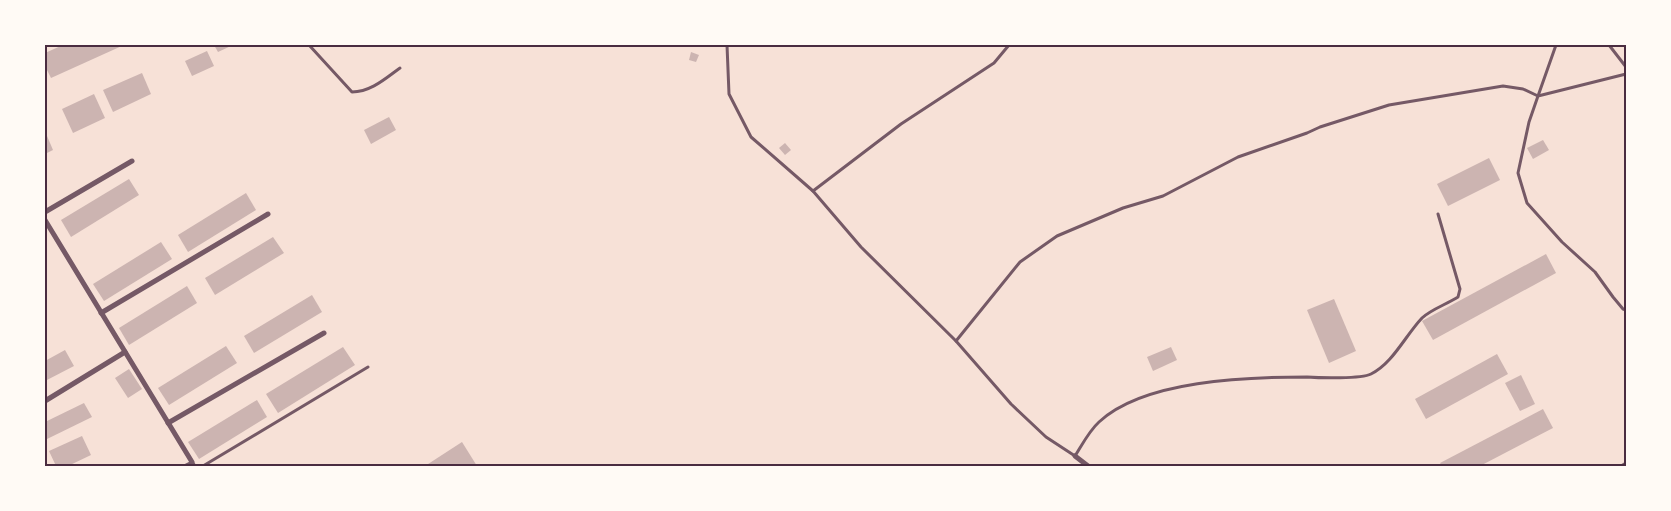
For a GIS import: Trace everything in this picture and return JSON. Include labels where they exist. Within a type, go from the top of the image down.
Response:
[{"type":"street","points":[[45,212],[132,161]]},
{"type":"street","points":[[101,313],[268,214]]},
{"type":"street","points":[[45,220],[193,464]]},
{"type":"street","points":[[168,424],[324,333]]},
{"type":"street","points":[[45,401],[125,352]]},
{"type":"street","points":[[1075,456],[1088,466]]},
{"type":"lane","points":[[309,45],[352,92],[362,92],[400,68]]},
{"type":"lane","points":[[727,45],[728,94],[751,137],[813,192],[861,247],[956,341],[1011,404],[1046,437],[1075,456],[1097,423],[1112,411],[1155,392],[1258,377],[1341,378],[1370,375],[1389,360],[1424,316],[1458,297],[1460,289],[1438,214]]},
{"type":"lane","points":[[813,192],[901,124],[994,63],[1009,45]]},
{"type":"lane","points":[[1556,45],[1529,122],[1518,173],[1527,202],[1562,242],[1595,272],[1612,297],[1626,310]]},
{"type":"lane","points":[[1609,45],[1626,67]]},
{"type":"lane","points":[[956,341],[1020,262],[1057,236],[1122,208],[1163,196],[1238,157],[1320,127],[1389,106],[1503,86],[1523,89],[1538,96],[1626,74]]},
{"type":"lane","points":[[203,466],[368,367]]},
{"type":"lane","points":[[1621,466],[1626,462]]},
{"type":"lane","points":[[184,466],[193,464]]},
{"type":"building","points":[[63,45],[124,45],[51,78],[45,66],[45,53]]},
{"type":"building","points":[[214,45],[233,45],[218,52]]},
{"type":"building","points":[[207,51],[214,66],[192,76],[185,61]]},
{"type":"building","points":[[691,52],[699,55],[696,62],[689,60]]},
{"type":"building","points":[[142,73],[151,94],[113,112],[103,90]]},
{"type":"building","points":[[94,94],[105,118],[73,133],[62,109]]},
{"type":"building","points":[[389,117],[396,130],[371,144],[364,130]]},
{"type":"building","points":[[47,136],[53,150],[45,154],[45,137]]},
{"type":"building","points":[[1543,140],[1549,150],[1533,159],[1527,148]]},
{"type":"building","points":[[785,143],[791,150],[785,155],[779,148]]},
{"type":"building","points":[[1489,158],[1500,180],[1448,206],[1437,184]]},
{"type":"building","points":[[129,179],[139,195],[71,237],[61,220]]},
{"type":"building","points":[[246,193],[256,210],[188,252],[178,235]]},
{"type":"building","points":[[273,237],[284,253],[215,295],[205,278]]},
{"type":"building","points":[[161,242],[172,259],[104,301],[93,284]]},
{"type":"building","points":[[1546,254],[1556,273],[1433,340],[1422,321]]},
{"type":"building","points":[[187,286],[197,303],[129,345],[119,328]]},
{"type":"building","points":[[312,295],[322,312],[254,353],[244,336]]},
{"type":"building","points":[[1334,299],[1356,351],[1329,363],[1307,310]]},
{"type":"building","points":[[226,346],[237,363],[169,405],[158,388]]},
{"type":"building","points":[[343,347],[355,365],[278,413],[266,394]]},
{"type":"building","points":[[1171,347],[1177,360],[1153,371],[1147,357]]},
{"type":"building","points":[[65,350],[74,366],[45,381],[45,361]]},
{"type":"building","points":[[1497,354],[1508,374],[1426,419],[1415,399]]},
{"type":"building","points":[[129,369],[142,389],[128,398],[115,378]]},
{"type":"building","points":[[1521,375],[1535,404],[1520,411],[1505,383]]},
{"type":"building","points":[[257,400],[267,417],[199,459],[188,442]]},
{"type":"building","points":[[84,403],[92,417],[45,440],[45,422]]},
{"type":"building","points":[[1543,409],[1553,428],[1480,466],[1442,466],[1440,463]]},
{"type":"building","points":[[82,436],[91,455],[68,466],[56,466],[49,451]]},
{"type":"building","points":[[462,442],[477,466],[425,466]]}]
